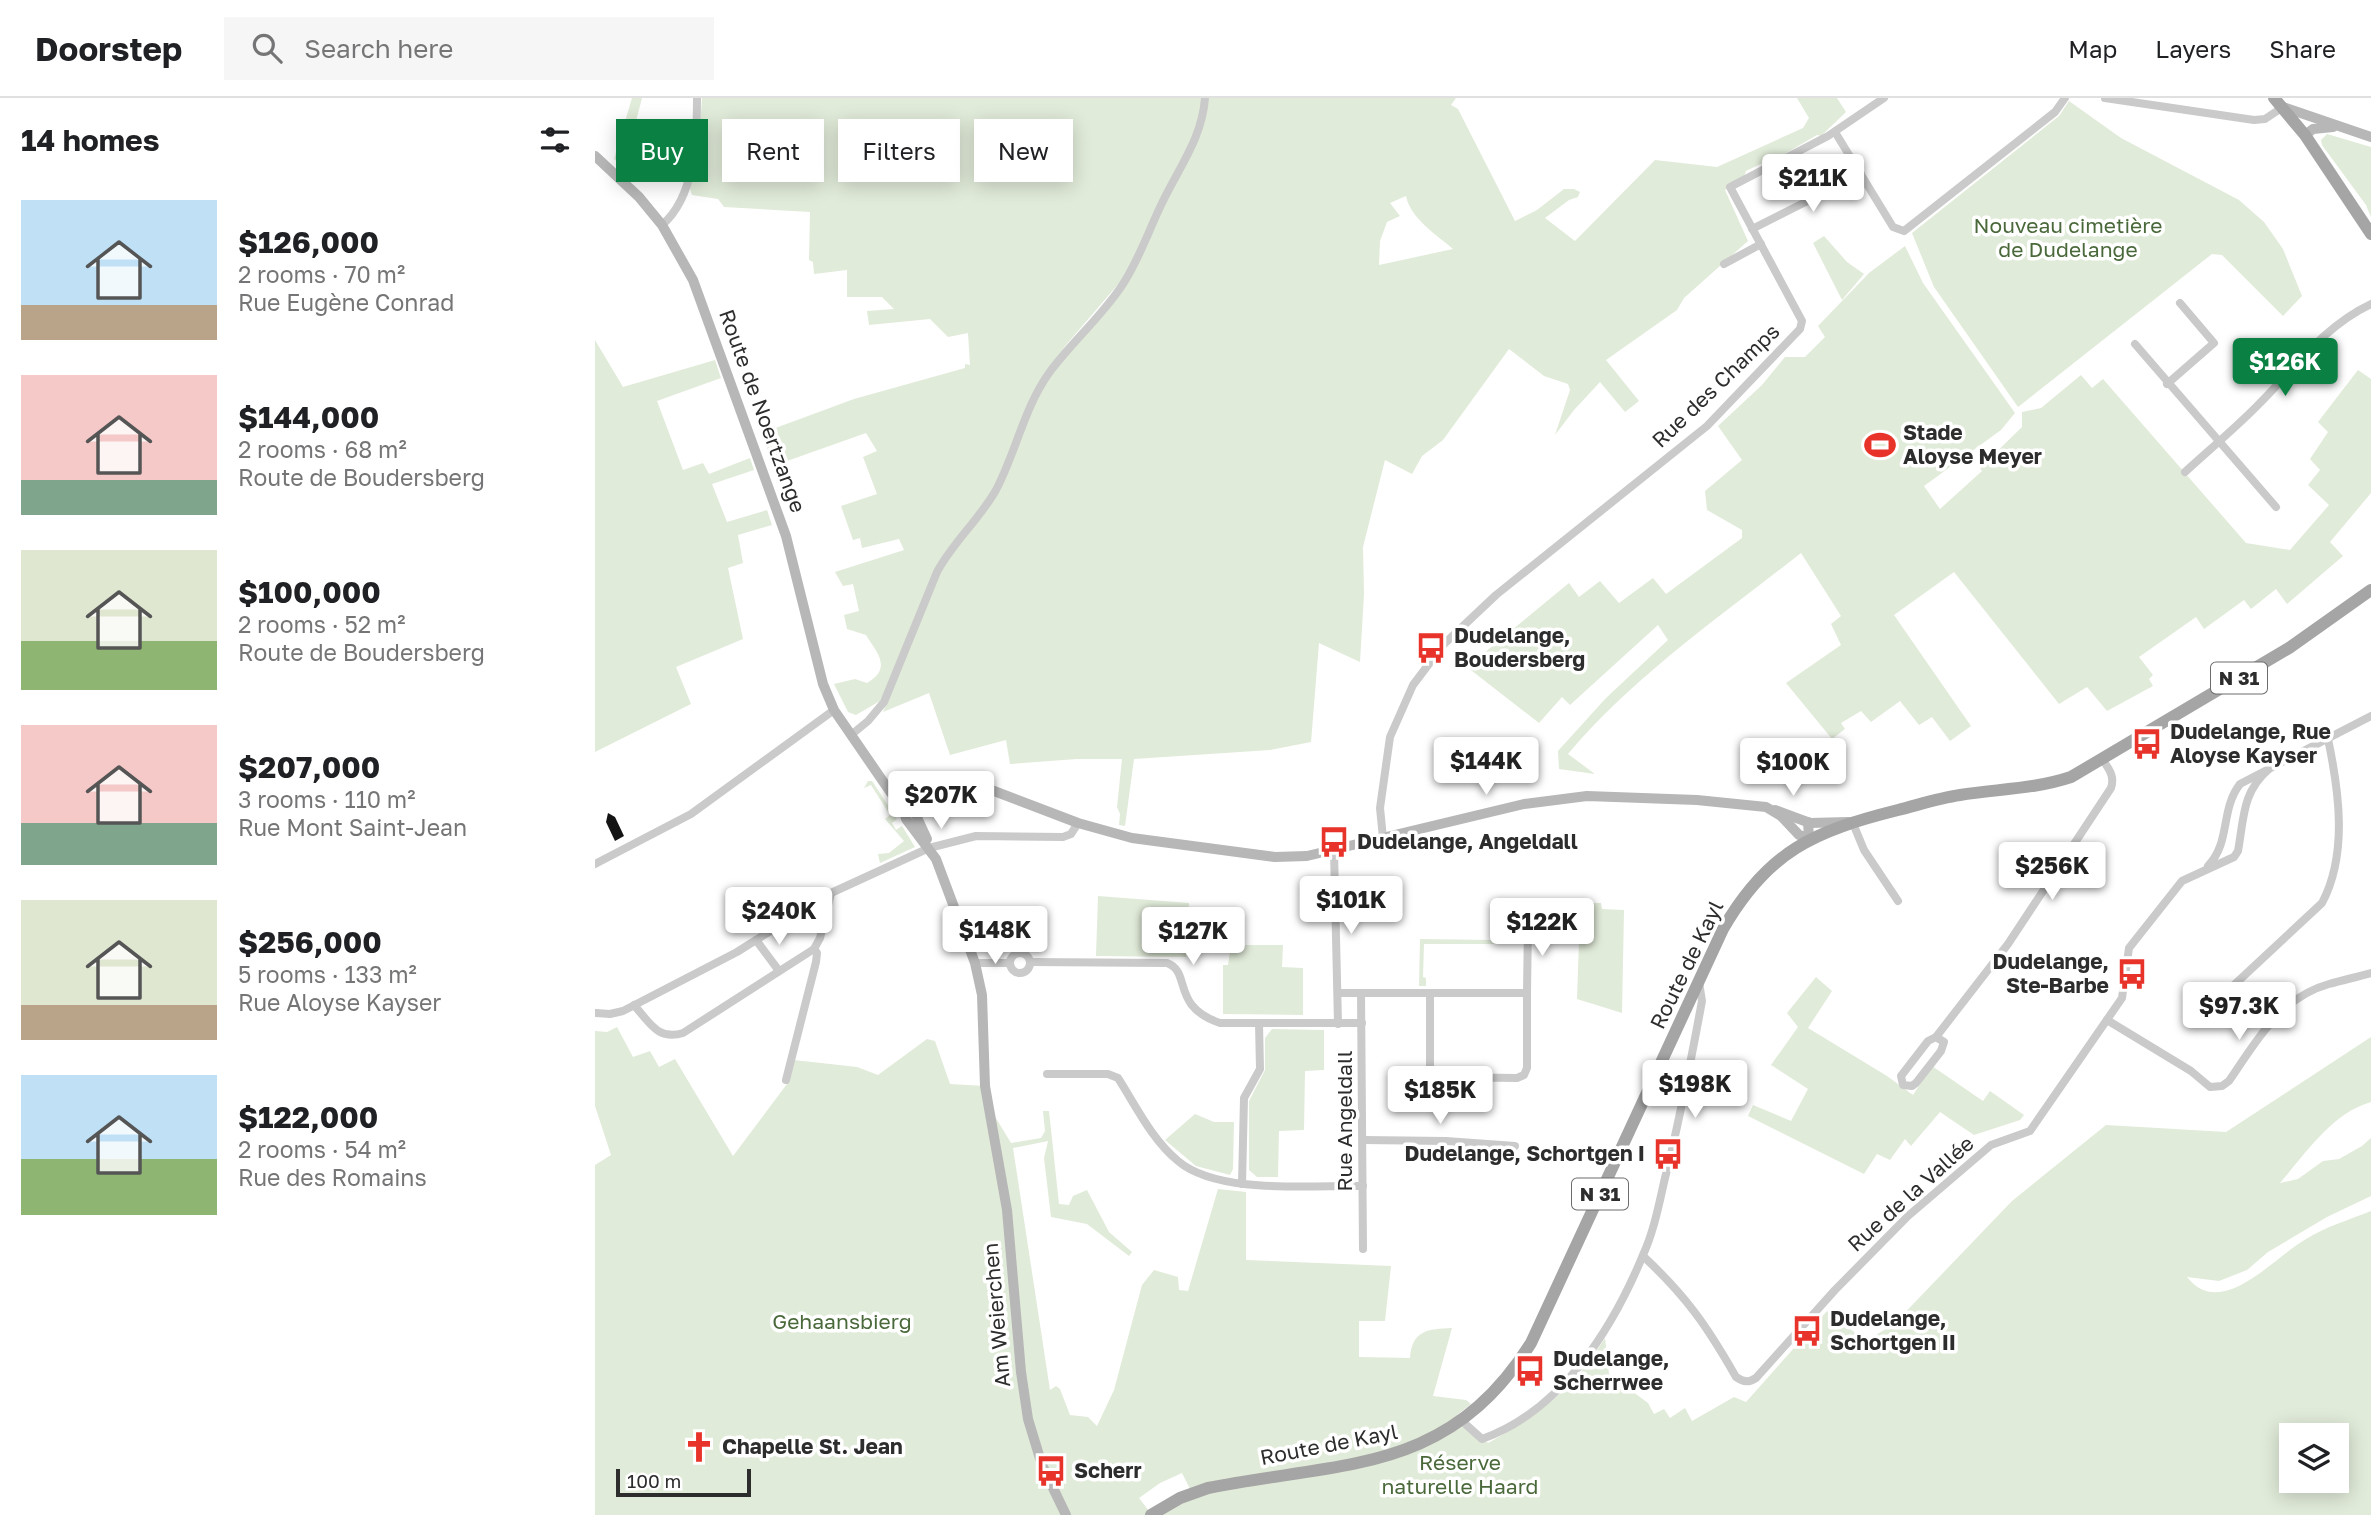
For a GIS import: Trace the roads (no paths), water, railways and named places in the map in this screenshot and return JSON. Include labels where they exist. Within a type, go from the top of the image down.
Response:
[{"type":"main road","points":[[2279,103],[2371,137]]},
{"type":"main road","points":[[2279,103],[2305,135],[2371,234]]},
{"type":"main road","points":[[2305,135],[2323,127],[2350,130]]},
{"type":"main road","name":"Route de Noertzange","points":[[595,156],[639,197],[662,225],[693,280],[727,367],[786,536],[815,657],[834,710],[891,793],[905,801],[906,819],[929,848]]},
{"type":"main road","name":"Route de Kayl","points":[[1151,1515],[1179,1498],[1208,1488],[1396,1455],[1432,1439],[1462,1421],[1501,1384],[1531,1343],[1723,929],[1743,897],[1787,853],[1809,838],[1852,821],[1959,795],[2046,785],[2071,777],[2289,648],[2371,590]]},
{"type":"main road","points":[[905,801],[952,786],[981,786],[1078,823],[1132,838],[1275,857],[1307,856],[1524,804],[1587,796],[1696,800],[1766,807],[1808,822],[1852,821]]},
{"type":"main road","points":[[1766,807],[1781,816],[1799,835],[1809,838],[1808,822]]},
{"type":"main road","points":[[929,848],[941,870],[975,962]]},
{"type":"main road","name":"Am Weierchen","points":[[975,962],[982,995],[985,1086],[1007,1210],[1021,1372],[1028,1419],[1042,1465],[1066,1515]]},
{"type":"street","points":[[662,225],[673,216],[686,184],[694,146],[697,98]]},
{"type":"street","points":[[851,735],[868,721],[884,702],[937,572],[945,558],[983,513],[997,487],[1034,398],[1049,374],[1121,288],[1195,143],[1205,98]]},
{"type":"street","points":[[1884,98],[1835,131],[1893,227],[1904,232],[2055,113],[2065,98]]},
{"type":"street","points":[[2105,98],[2254,120],[2265,119],[2279,103]]},
{"type":"street","name":"Rue des Champs","points":[[1383,838],[1380,808],[1390,737],[1404,701],[1428,664],[1453,635],[1487,603],[1707,426],[1800,329],[1802,321],[1730,187],[1835,131]]},
{"type":"street","points":[[1752,229],[1861,174]]},
{"type":"street","points":[[1724,264],[1761,244]]},
{"type":"street","points":[[2167,384],[2214,343],[2180,303]]},
{"type":"street","points":[[2185,472],[2256,408],[2327,331],[2352,313],[2371,304]]},
{"type":"street","points":[[2135,344],[2276,507]]},
{"type":"street","points":[[595,864],[691,814],[834,710]]},
{"type":"street","points":[[2229,802],[2240,784],[2371,716]]},
{"type":"street","points":[[2214,1012],[2219,999],[2322,903],[2328,892],[2339,807],[2337,781],[2328,739]]},
{"type":"street","points":[[1937,1037],[1944,1042],[1941,1051],[1916,1083],[1912,1086],[1903,1084],[1901,1076],[1929,1041],[1937,1037],[2008,944],[2111,788],[2111,771],[2102,759]]},
{"type":"street","points":[[2220,849],[2228,856],[2234,857],[2238,851],[2247,803],[2254,783],[2269,769]]},
{"type":"street","points":[[2229,802],[2235,799],[2247,803]]},
{"type":"street","name":"Rue de la Vallée","points":[[2204,870],[2220,849],[2229,802]]},
{"type":"street","points":[[1852,821],[1864,850],[1898,901]]},
{"type":"street","points":[[595,1013],[610,1014],[634,1005],[756,940],[831,893],[929,848],[976,836],[1063,836],[1071,834],[1078,823]]},
{"type":"street","name":"Rue Angeldall","points":[[1334,850],[1338,1024]]},
{"type":"street","name":"Rue de la Vallée","points":[[1643,1255],[1675,1285],[1705,1322],[1736,1377],[1743,1382],[1750,1382],[1908,1216],[1991,1145],[2030,1131],[2122,998],[2129,948],[2182,881],[2234,857]]},
{"type":"street","points":[[634,1005],[656,1030],[665,1036],[683,1033],[814,949],[820,939],[831,893]]},
{"type":"street","points":[[1430,993],[1430,1066],[1433,1073],[1440,1077],[1517,1078],[1524,1075],[1527,1068],[1528,922]]},
{"type":"street","points":[[756,940],[779,971]]},
{"type":"street","points":[[786,1080],[816,962],[817,953],[814,949]]},
{"type":"street","points":[[1009,963],[1014,954],[1019,953],[1024,954],[1030,962]]},
{"type":"street","points":[[975,962],[1009,963]]},
{"type":"street","points":[[1009,963],[1013,971],[1022,973],[1029,967],[1030,962]]},
{"type":"street","points":[[1030,962],[1167,962],[1176,966],[1180,972],[1182,991],[1191,1007],[1203,1017],[1220,1023],[1362,1023]]},
{"type":"street","points":[[2107,1020],[2191,1072],[2210,1087],[2221,1086],[2229,1081],[2274,1016],[2285,1006],[2327,984],[2371,973]]},
{"type":"street","points":[[1462,1421],[1482,1438],[1529,1415],[1549,1401],[1585,1358],[1643,1255],[1681,1114],[1702,1001],[1699,979]]},
{"type":"street","points":[[1339,993],[1527,993]]},
{"type":"street","name":"Rue Angeldall","points":[[1361,993],[1363,1249]]},
{"type":"street","points":[[1242,1184],[1244,1098],[1260,1069],[1259,1023]]},
{"type":"street","points":[[1047,1074],[1108,1074],[1118,1078],[1161,1144],[1179,1162],[1204,1176],[1242,1184],[1363,1186]]},
{"type":"street","points":[[1363,1140],[1446,1141],[1515,1146]]},
{"type":"place","name":"Stade Aloyse Meyer","points":[[1880,445]]},
{"type":"place","name":"Dudelange, Boudersberg","points":[[1431,648]]},
{"type":"place","name":"Dudelange, Rue Aloyse Kayser","points":[[2147,744]]},
{"type":"place","name":"Dudelange, Angeldall","points":[[1334,842]]},
{"type":"place","name":"Dudelange, Ste-Barbe","points":[[2132,974]]},
{"type":"place","name":"Dudelange, Schortgen I","points":[[1668,1154]]},
{"type":"place","name":"Dudelange, Schortgen II","points":[[1807,1331]]},
{"type":"place","name":"Dudelange, Scherrwee","points":[[1530,1371]]},
{"type":"place","name":"Chapelle St. Jean","points":[[699,1447]]},
{"type":"place","name":"Scherr","points":[[1051,1471]]},
{"type":"park label","name":"Nouveau cimetière de Dudelange","points":[[2068,238]]},
{"type":"park label","name":"Gehaansbierg","points":[[842,1322]]},
{"type":"park label","name":"Réserve naturelle Haard","points":[[1460,1475]]}]
